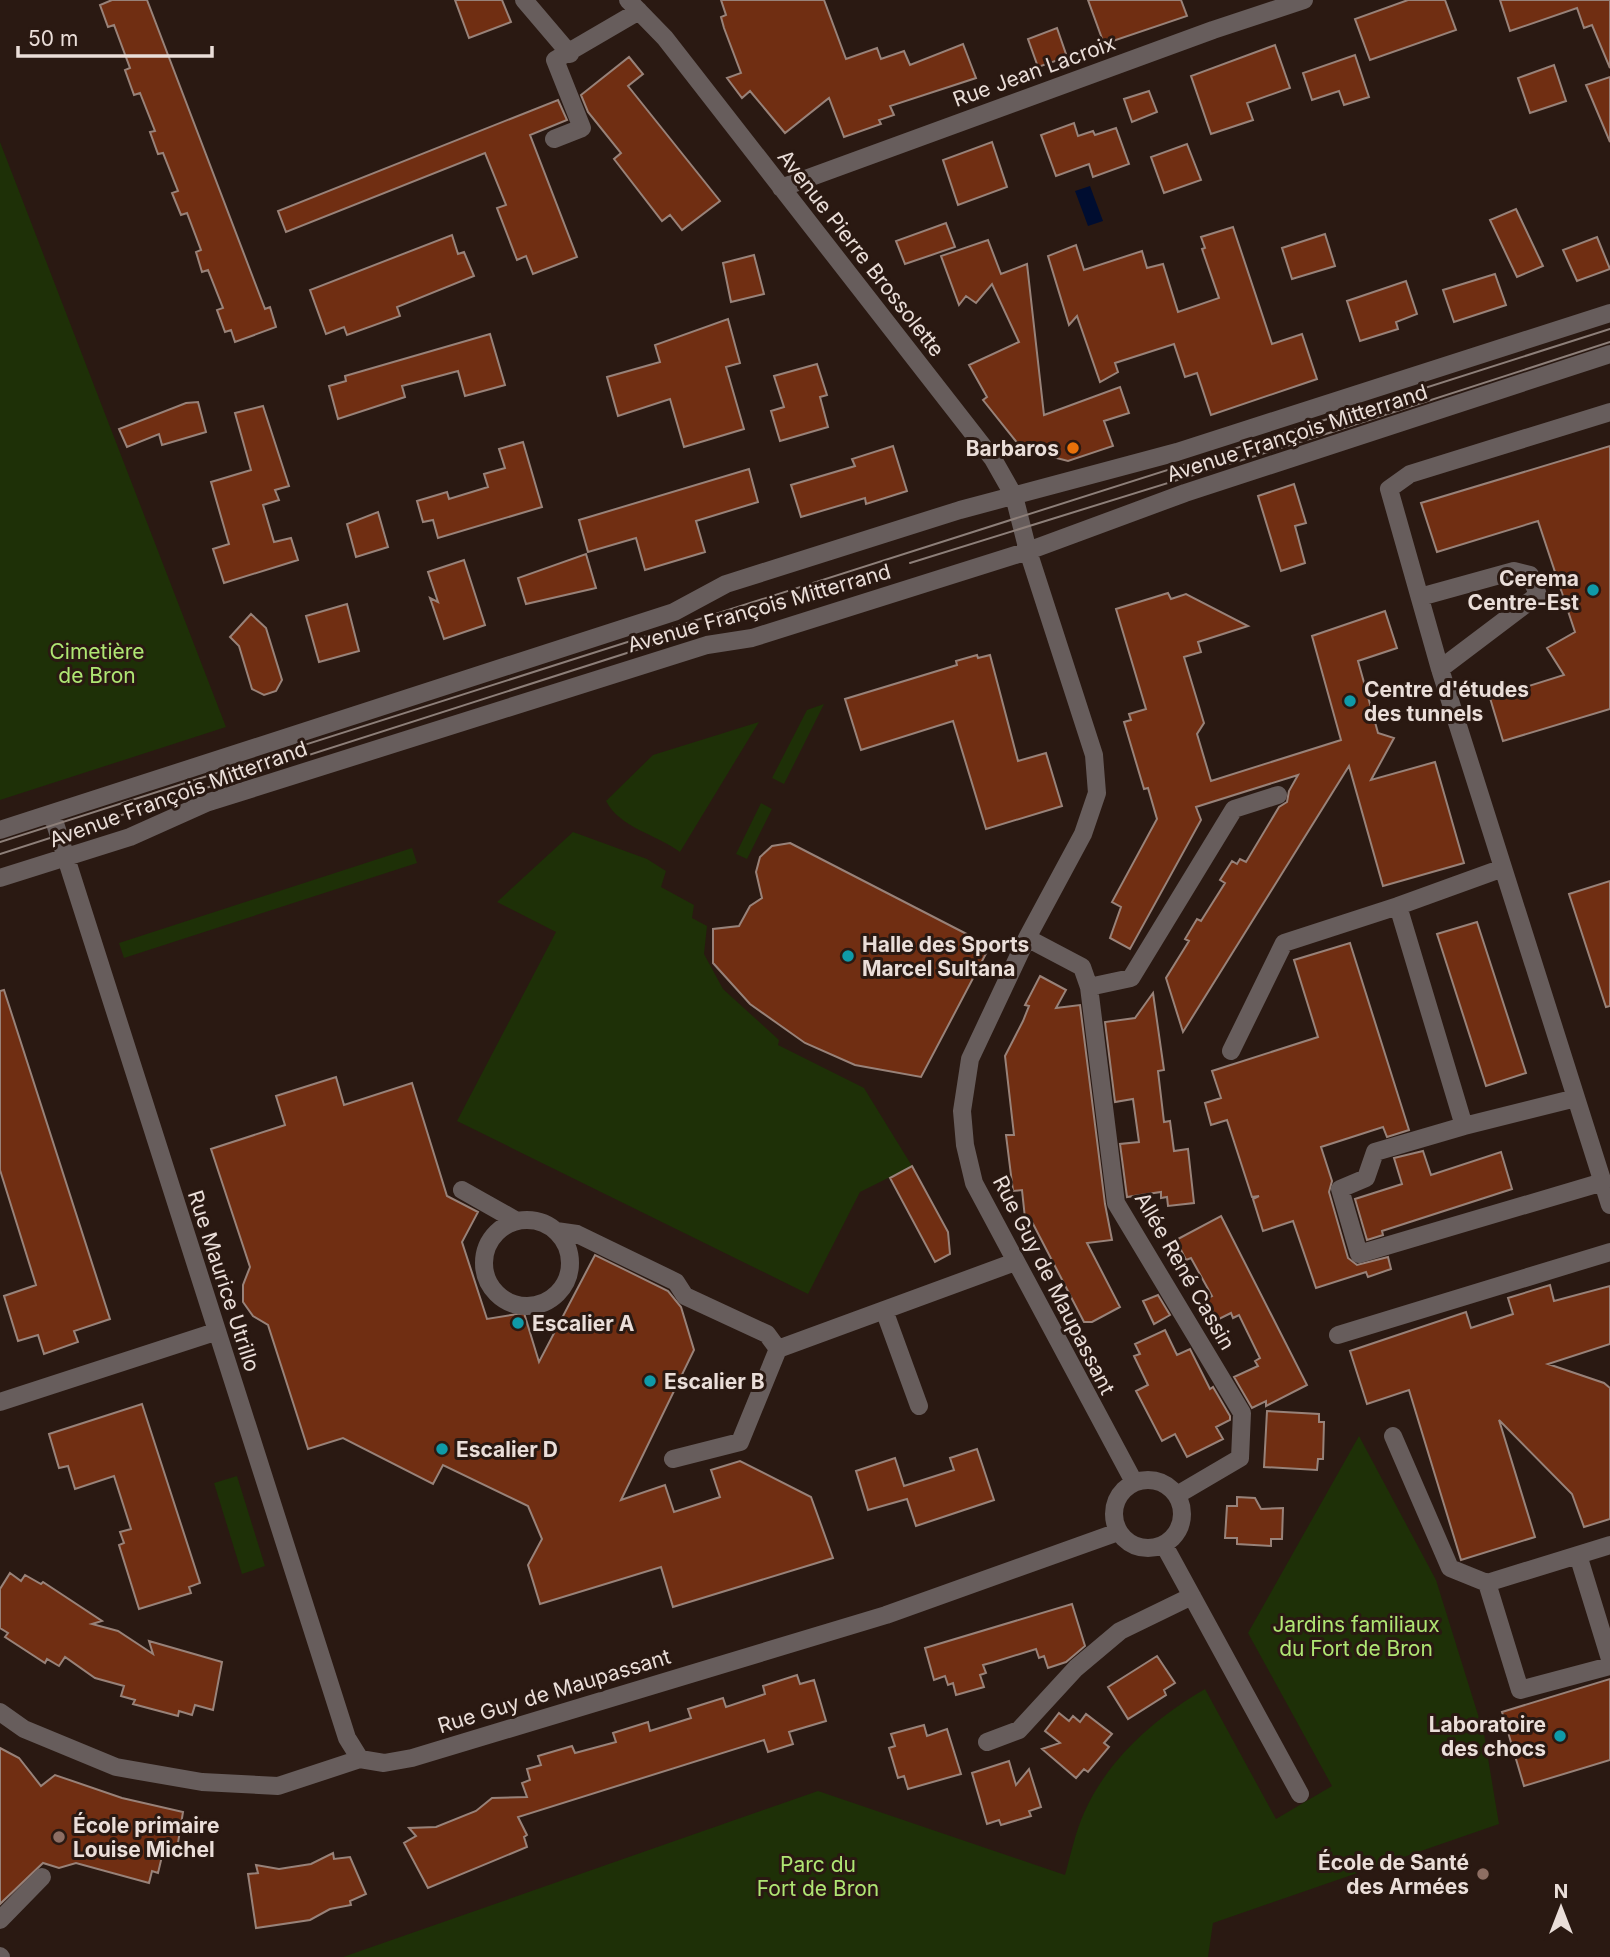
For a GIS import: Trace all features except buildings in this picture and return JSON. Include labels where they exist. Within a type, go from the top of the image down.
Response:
[{"type":"street","points":[[524,0],[570,54]]},
{"type":"street","name":"Rue Jean Lacroix","points":[[781,188],[1213,30],[1304,0]]},
{"type":"street","points":[[554,139],[582,128],[555,61],[570,54],[633,6]]},
{"type":"street","name":"Avenue Pierre Brossolette","points":[[633,6],[665,38],[993,459],[1014,496],[1028,551]]},
{"type":"street","name":"Avenue François Mitterrand","points":[[0,830],[674,612],[726,584],[1014,496],[1177,452],[1610,313]]},
{"type":"street","name":"Avenue François Mitterrand","points":[[0,878],[130,837],[206,803],[706,645],[752,638],[1028,551],[1185,493],[1610,354]]},
{"type":"street","points":[[1610,412],[1410,474],[1389,489],[1440,668],[1610,1205]]},
{"type":"street","name":"Rue Guy de Maupassant","points":[[1028,551],[1094,755],[1097,793],[1083,834],[1027,938],[970,1059],[962,1111],[965,1145],[974,1183],[1133,1482]]},
{"type":"street","points":[[1420,597],[1514,571],[1531,575],[1538,595],[1440,668]]},
{"type":"street","points":[[1089,987],[1131,978],[1234,809],[1278,794]]},
{"type":"street","name":"Rue Maurice Utrillo","points":[[52,814],[215,1332],[347,1738],[360,1759]]},
{"type":"street","points":[[1231,1051],[1284,943],[1503,868]]},
{"type":"street","points":[[1398,906],[1464,1126]]},
{"type":"street","name":"Allée René Cassin","points":[[1027,938],[1082,967],[1089,987],[1116,1202],[1242,1413],[1240,1458],[1177,1495]]},
{"type":"street","points":[[1576,1098],[1375,1152],[1366,1178],[1340,1189],[1359,1254],[1603,1182]]},
{"type":"street","points":[[462,1190],[517,1221],[544,1223],[556,1231],[577,1234],[676,1282],[685,1296],[767,1334],[778,1349]]},
{"type":"street","points":[[517,1221],[503,1227],[492,1237],[485,1250],[483,1265],[494,1292],[506,1301],[520,1306],[535,1306],[548,1301],[566,1280],[569,1254],[556,1231]]},
{"type":"street","points":[[1338,1335],[1610,1252]]},
{"type":"street","points":[[673,1459],[740,1442],[778,1349],[1015,1262]]},
{"type":"street","points":[[884,1310],[919,1406]]},
{"type":"street","points":[[0,1402],[215,1332]]},
{"type":"street","points":[[1393,1436],[1450,1568],[1487,1583],[1610,1545]]},
{"type":"street","points":[[1158,1480],[1177,1495],[1181,1504],[1181,1523],[1172,1539],[1164,1545],[1139,1547],[1118,1532],[1114,1523],[1115,1503],[1125,1488],[1133,1482],[1158,1480]]},
{"type":"street","name":"Rue Guy de Maupassant","points":[[0,1712],[24,1729],[116,1767],[202,1782],[278,1786],[360,1759],[384,1763],[439,1750],[886,1615],[1118,1532]]},
{"type":"street","points":[[1164,1545],[1300,1794]]},
{"type":"street","points":[[1578,1555],[1610,1659]]},
{"type":"street","points":[[1487,1583],[1520,1690],[1610,1666]]},
{"type":"street","points":[[987,1742],[1019,1730],[1076,1668],[1120,1631],[1192,1596]]},
{"type":"street","points":[[0,1920],[42,1877]]},
{"type":"green space","name":"Cimetière de Bron","points":[[0,142],[226,727],[0,800]]},
{"type":"green space","points":[[824,704],[784,784],[772,778],[807,710]]},
{"type":"green space","points":[[759,722],[680,852],[620,818],[606,801],[653,755]]},
{"type":"green space","points":[[761,803],[772,809],[747,859],[736,854]]},
{"type":"green space","points":[[573,832],[647,859],[666,871],[661,887],[694,905],[692,918],[707,926],[704,954],[723,989],[779,1040],[778,1045],[864,1088],[912,1166],[860,1192],[808,1294],[457,1121],[556,932],[497,902]]},
{"type":"green space","points":[[412,848],[417,863],[124,958],[119,943]]},
{"type":"green space","points":[[1359,1436],[1436,1580],[1484,1734],[1499,1824],[1213,1923],[1208,1957],[343,1957],[818,1791],[1065,1875],[1081,1821],[1106,1775],[1119,1758],[1151,1727],[1205,1689],[1276,1819],[1332,1786],[1248,1633]]},
{"type":"green space","points":[[237,1476],[265,1566],[242,1574],[214,1483]]},
{"type":"water","points":[[1090,186],[1103,221],[1088,226],[1075,191]]},
{"type":"tram line","points":[[0,842],[1610,329]]},
{"type":"tram line","points":[[910,563],[1329,433],[1610,342]]},
{"type":"tram line","points":[[0,854],[683,635]]},
{"type":"place","name":"Barbaros","points":[[1073,448]]},
{"type":"place","name":"Cerema Centre-Est","points":[[1593,590]]},
{"type":"place","name":"Centre d'études des tunnels","points":[[1350,701]]},
{"type":"place","name":"Halle des Sports Marcel Sultana","points":[[848,956]]},
{"type":"place","name":"Escalier A","points":[[518,1323]]},
{"type":"place","name":"Escalier B","points":[[650,1381]]},
{"type":"place","name":"Escalier D","points":[[442,1449]]},
{"type":"place","name":"Laboratoire des chocs","points":[[1560,1736]]},
{"type":"place","name":"École primaire Louise Michel","points":[[59,1837]]},
{"type":"place","name":"École de Santé des Armées","points":[[1483,1874]]},
{"type":"park label","name":"Jardins familiaux du Fort de Bron","points":[[1356,1636]]},
{"type":"park label","name":"Parc du Fort de Bron","points":[[818,1876]]}]
